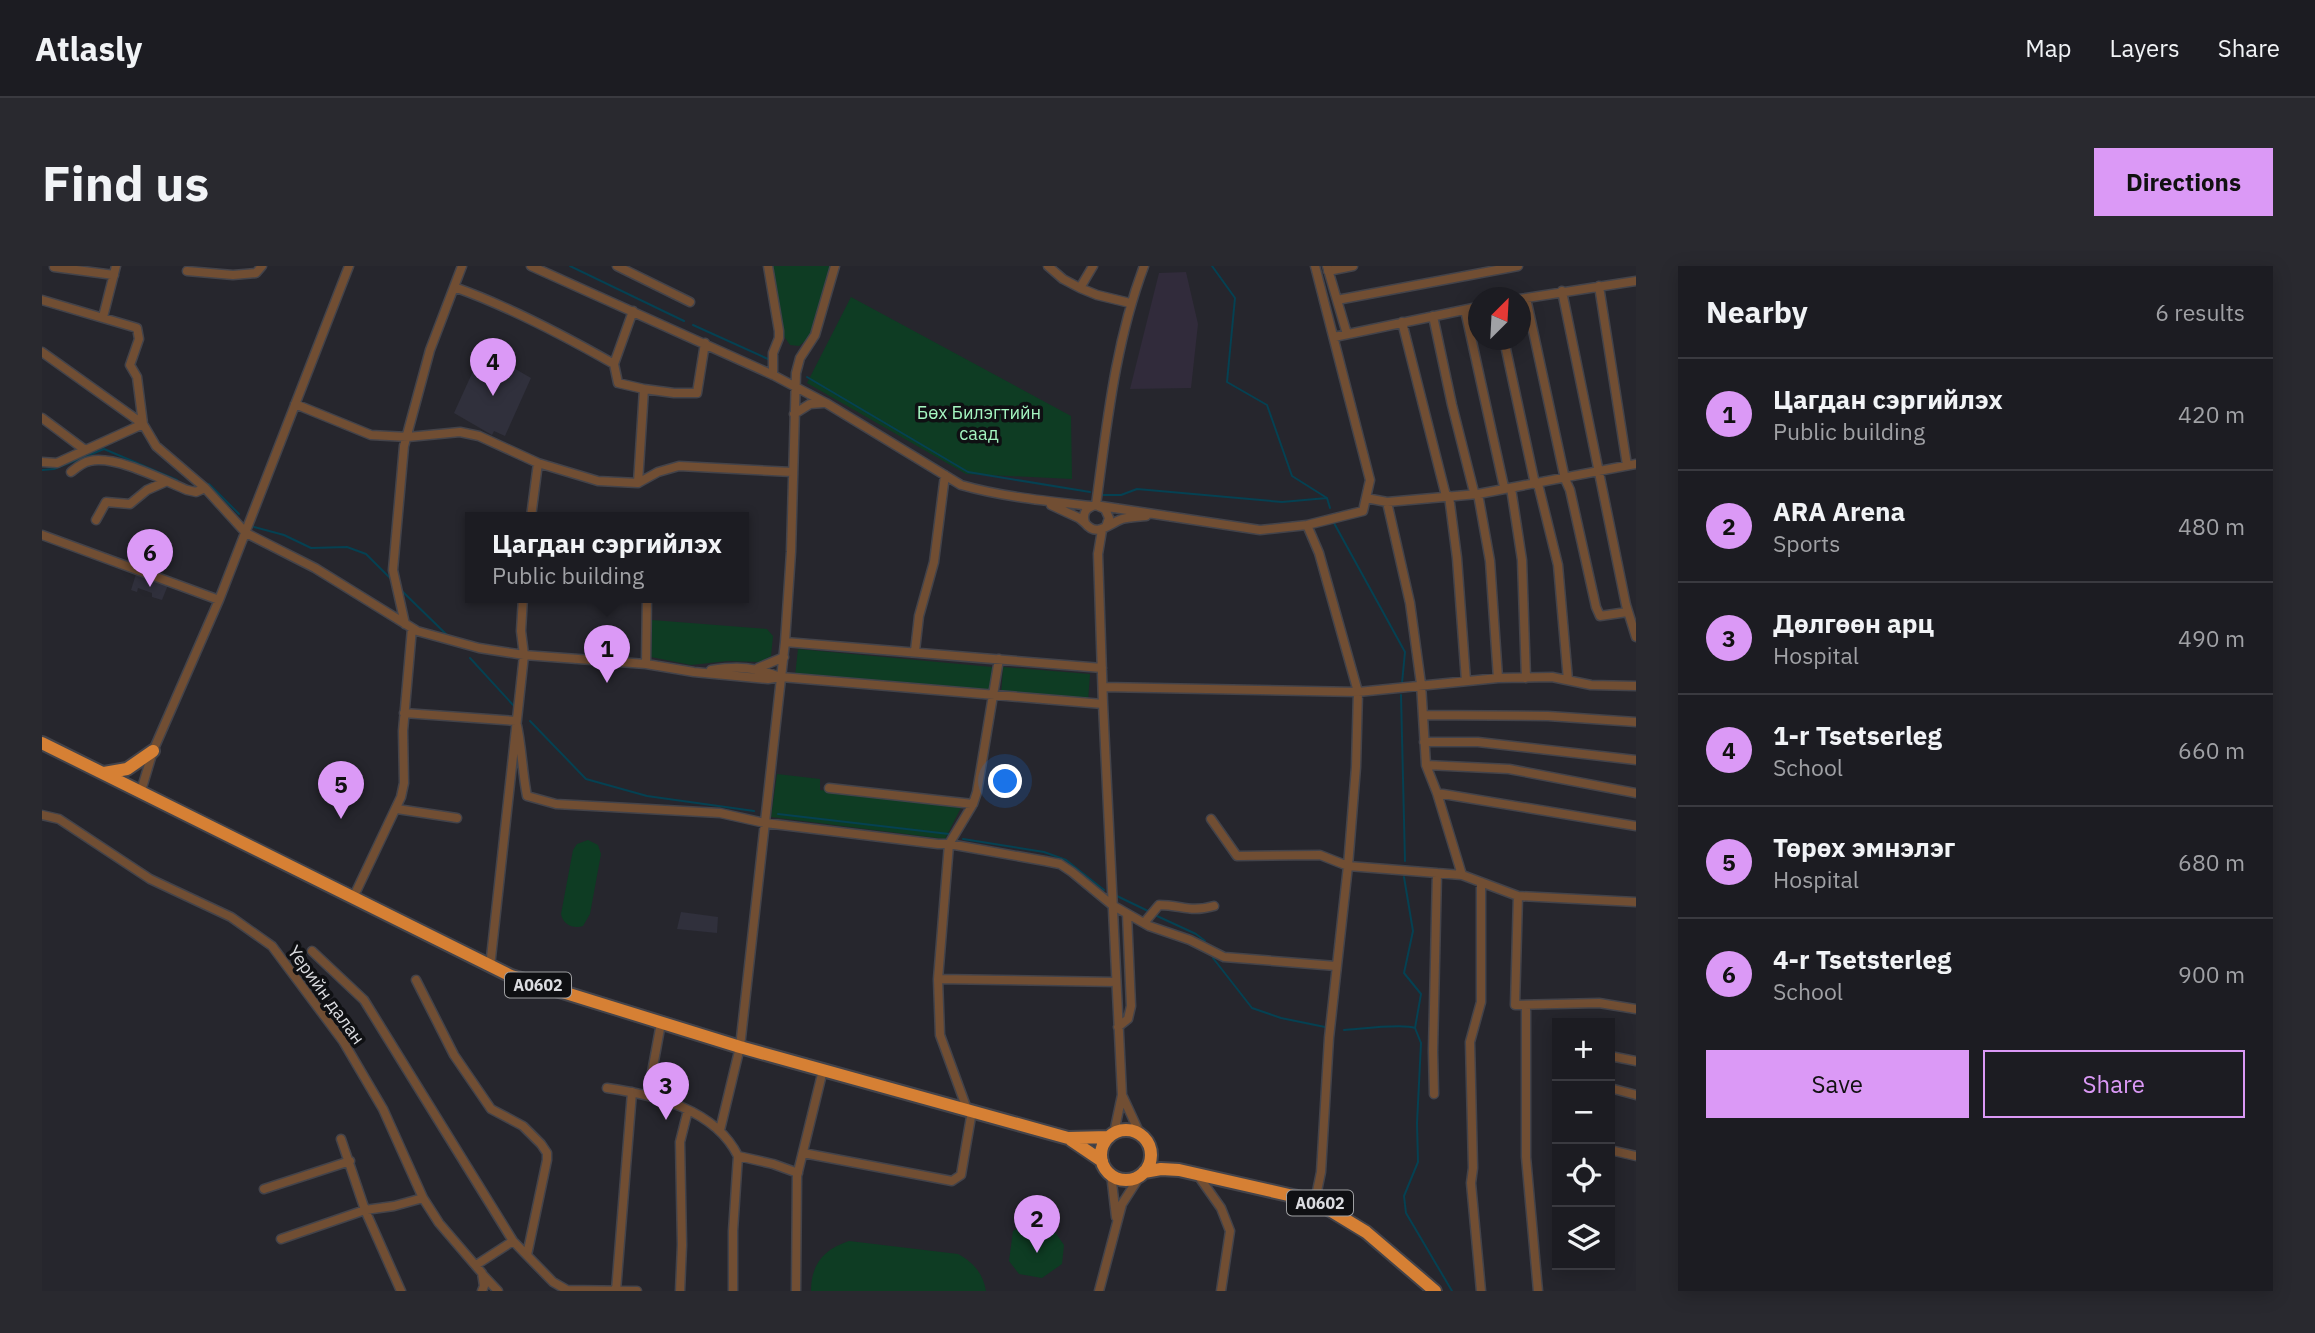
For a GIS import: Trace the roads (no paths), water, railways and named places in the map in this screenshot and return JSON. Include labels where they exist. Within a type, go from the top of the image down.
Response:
[{"type":"highway","name":"A0602","points":[[42,743],[511,976],[740,1047],[1068,1138],[1102,1161],[1111,1174],[1125,1180],[1161,1169],[1179,1170],[1315,1201],[1366,1232],[1435,1291]]},
{"type":"highway","points":[[103,773],[127,769],[153,751]]},
{"type":"highway","name":"A0602","points":[[1068,1138],[1111,1135],[1127,1130],[1140,1135],[1150,1149],[1179,1170]]},
{"type":"highway","points":[[1102,1161],[1104,1144],[1111,1135]]},
{"type":"highway","points":[[1142,1174],[1149,1165],[1150,1149]]},
{"type":"street","points":[[187,271],[233,275],[256,273],[262,266]]},
{"type":"street","points":[[141,791],[153,751],[219,600],[349,266]]},
{"type":"street","points":[[353,898],[397,809],[404,783],[408,626],[393,570],[404,446],[430,349],[462,266]]},
{"type":"street","points":[[531,266],[773,375],[826,403],[961,485],[1039,500],[1260,530],[1307,525],[1363,511],[1370,480],[1315,266]]},
{"type":"street","points":[[617,266],[690,302]]},
{"type":"street","points":[[768,266],[779,331],[773,353],[773,375]]},
{"type":"street","points":[[720,1130],[740,1047],[784,657],[791,552],[794,387],[800,358],[815,335],[835,266]]},
{"type":"street","points":[[1048,266],[1063,279],[1080,288],[1130,303]]},
{"type":"street","points":[[1080,288],[1093,266]]},
{"type":"street","points":[[1096,506],[1111,392],[1130,303],[1144,266]]},
{"type":"street","points":[[1347,334],[1327,268],[1353,266]]},
{"type":"street","points":[[1337,300],[1518,266]]},
{"type":"street","points":[[54,267],[115,271],[103,317]]},
{"type":"street","points":[[1531,297],[1636,281]]},
{"type":"street","points":[[1366,498],[1387,502],[1476,493],[1565,479],[1632,464],[1599,286]]},
{"type":"street","points":[[453,288],[498,302],[614,364]]},
{"type":"street","points":[[1562,291],[1627,612],[1636,637]]},
{"type":"street","points":[[42,300],[137,328],[139,339],[130,365],[137,377],[143,424],[156,446],[205,488],[246,533],[315,568],[408,626],[454,642],[524,654],[646,664],[768,679],[781,677],[1102,704]]},
{"type":"street","points":[[1334,337],[1468,309]]},
{"type":"street","points":[[1465,310],[1522,560],[1526,678]]},
{"type":"street","points":[[634,311],[614,364],[618,383],[674,393],[696,393],[705,343]]},
{"type":"street","points":[[1433,316],[1490,561],[1498,678]]},
{"type":"street","points":[[1402,322],[1447,496],[1457,558],[1466,681]]},
{"type":"street","points":[[1531,332],[1565,479],[1570,490],[1578,535],[1600,616],[1627,612]]},
{"type":"street","points":[[1506,350],[1536,484],[1558,565],[1568,680]]},
{"type":"street","points":[[42,352],[143,424]]},
{"type":"street","points":[[638,483],[644,389]]},
{"type":"street","points":[[794,414],[810,404],[826,403]]},
{"type":"street","points":[[295,404],[371,435],[408,438],[460,432],[480,436],[538,463],[598,481],[638,483],[658,472],[679,466],[792,472]]},
{"type":"street","points":[[42,418],[85,450]]},
{"type":"street","points":[[42,462],[57,463],[143,424]]},
{"type":"street","points":[[71,472],[89,461],[100,460],[116,462],[196,492],[205,488]]},
{"type":"street","points":[[532,512],[538,463]]},
{"type":"street","points":[[915,652],[919,616],[934,562],[944,475]]},
{"type":"street","points":[[96,520],[106,502],[130,504],[147,490],[165,482]]},
{"type":"street","points":[[1039,500],[1072,514],[1092,530],[1104,528],[1123,519],[1157,515]]},
{"type":"street","points":[[1387,502],[1410,603],[1421,684],[1426,765],[1462,875]]},
{"type":"street","points":[[1096,506],[1084,513],[1098,554]]},
{"type":"street","points":[[1096,506],[1108,513],[1108,523],[1104,528],[1098,554],[1102,704],[1122,1095],[1140,1135]]},
{"type":"street","points":[[1307,525],[1319,553],[1358,692],[1356,767],[1348,866],[1336,966],[1321,1172],[1315,1201]]},
{"type":"street","points":[[42,536],[219,600]]},
{"type":"street","points":[[490,967],[524,654],[521,631],[523,603]]},
{"type":"street","points":[[646,664],[647,603]]},
{"type":"street","points":[[785,642],[1102,668]]},
{"type":"street","points":[[758,668],[784,657]]},
{"type":"street","points":[[803,1153],[952,1181],[961,1175],[969,1110],[940,1035],[938,979],[949,844],[973,804],[999,659]]},
{"type":"street","points":[[694,672],[731,667],[758,668],[781,677]]},
{"type":"street","points":[[1103,687],[1358,692],[1498,678],[1552,677],[1591,685],[1636,687]]},
{"type":"street","points":[[404,713],[516,721]]},
{"type":"street","points":[[1423,715],[1548,716],[1636,722]]},
{"type":"street","points":[[516,721],[522,743],[522,770],[527,796],[556,804],[720,813],[765,823],[949,844],[1060,864],[1127,914],[1224,957],[1336,966]]},
{"type":"street","points":[[1424,742],[1478,742],[1636,760]]},
{"type":"street","points":[[1426,765],[1509,769],[1636,793]]},
{"type":"street","points":[[829,788],[973,804]]},
{"type":"street","points":[[1437,793],[1636,826]]},
{"type":"street","points":[[397,809],[457,818]]},
{"type":"street","name":"Үерийн далан","points":[[42,815],[59,819],[150,879],[231,917],[272,946],[343,1041],[383,1109],[423,1198],[439,1223],[498,1291]]},
{"type":"street","points":[[1211,819],[1237,856],[1320,855],[1348,866],[1462,875],[1518,896],[1636,902]]},
{"type":"street","points":[[1434,1094],[1437,873]]},
{"type":"street","points":[[1481,1291],[1471,1183],[1473,1168],[1469,1042],[1482,1002],[1482,883]]},
{"type":"street","points":[[1518,896],[1515,1005],[1599,1003],[1636,1009]]},
{"type":"street","points":[[1144,923],[1158,905],[1197,911],[1214,906]]},
{"type":"street","points":[[1118,1027],[1128,1019],[1131,1006],[1127,914]]},
{"type":"street","points":[[312,951],[364,1000],[513,1241],[553,1282],[567,1290],[637,1291]]},
{"type":"street","points":[[938,979],[1116,982]]},
{"type":"street","points":[[416,980],[454,1055],[491,1109],[523,1126],[547,1153],[527,1255]]},
{"type":"street","points":[[1526,1005],[1526,1157],[1538,1291]]},
{"type":"street","points":[[648,1094],[661,1023]]},
{"type":"street","points":[[1615,1057],[1636,1061]]},
{"type":"street","points":[[796,1291],[798,1173],[823,1070]]},
{"type":"street","points":[[607,1088],[648,1094],[688,1110],[720,1130],[738,1156],[734,1205],[733,1291]]},
{"type":"street","points":[[1615,1089],[1636,1095]]},
{"type":"street","points":[[616,1291],[632,1091]]},
{"type":"street","points":[[1111,1135],[1122,1095]]},
{"type":"street","points":[[680,1291],[680,1142],[688,1110]]},
{"type":"street","points":[[341,1139],[365,1210],[401,1291]]},
{"type":"street","points":[[1615,1151],[1636,1156]]},
{"type":"street","points":[[738,1156],[798,1173]]},
{"type":"street","points":[[264,1189],[350,1161]]},
{"type":"street","points":[[1111,1174],[1116,1227]]},
{"type":"street","points":[[1099,1291],[1127,1194],[1142,1174]]},
{"type":"street","points":[[1197,1174],[1221,1208],[1230,1231],[1221,1291]]},
{"type":"street","points":[[281,1240],[365,1210],[423,1198]]},
{"type":"street","points":[[476,1265],[513,1241]]},
{"type":"street","points":[[482,1273],[482,1291]]},
{"type":"waterway","points":[[570,266],[684,321]]},
{"type":"waterway","points":[[1212,266],[1235,298],[1227,382],[1267,405],[1292,476],[1327,498]]},
{"type":"waterway","points":[[693,325],[768,359]]},
{"type":"waterway","points":[[807,377],[968,472],[1090,492]]},
{"type":"waterway","points":[[42,470],[54,469],[104,449],[177,480]]},
{"type":"waterway","points":[[209,484],[239,514]]},
{"type":"waterway","points":[[1103,495],[1121,495],[1137,489],[1282,502],[1327,498],[1330,508]]},
{"type":"waterway","points":[[1334,523],[1405,652],[1402,683]]},
{"type":"waterway","points":[[254,527],[284,535],[311,548],[347,547],[366,554],[390,578]]},
{"type":"waterway","points":[[401,590],[448,636]]},
{"type":"waterway","points":[[470,658],[514,706]]},
{"type":"waterway","points":[[1401,695],[1405,861]]},
{"type":"waterway","points":[[530,721],[586,779],[647,796],[754,811]]},
{"type":"waterway","points":[[778,814],[949,834]]},
{"type":"waterway","points":[[963,839],[1044,852],[1066,860],[1104,890]]},
{"type":"waterway","points":[[1404,877],[1413,931],[1404,973],[1421,994],[1415,1028],[1421,1043],[1418,1162],[1404,1196],[1406,1213],[1452,1291]]},
{"type":"waterway","points":[[1117,896],[1148,911]]},
{"type":"waterway","points":[[1157,916],[1205,941]]},
{"type":"waterway","points":[[1213,958],[1252,1008],[1281,1018],[1325,1027]]},
{"type":"waterway","points":[[1344,1030],[1391,1026],[1415,1028]]},
{"type":"place","name":"1-r Tsetserleg","points":[[493,396]]},
{"type":"place","name":"4-r Tsetsterleg","points":[[150,587]]},
{"type":"place","name":"Цагдан сэргийлэх","points":[[607,683]]},
{"type":"place","name":"Төрөх эмнэлэг","points":[[341,819]]},
{"type":"place","name":"Дөлгөөн арц","points":[[666,1120]]},
{"type":"place","name":"ARA Arena","points":[[1037,1253]]},
{"type":"park label","name":"Бөх Билэгтийн саад","points":[[979,423]]}]
